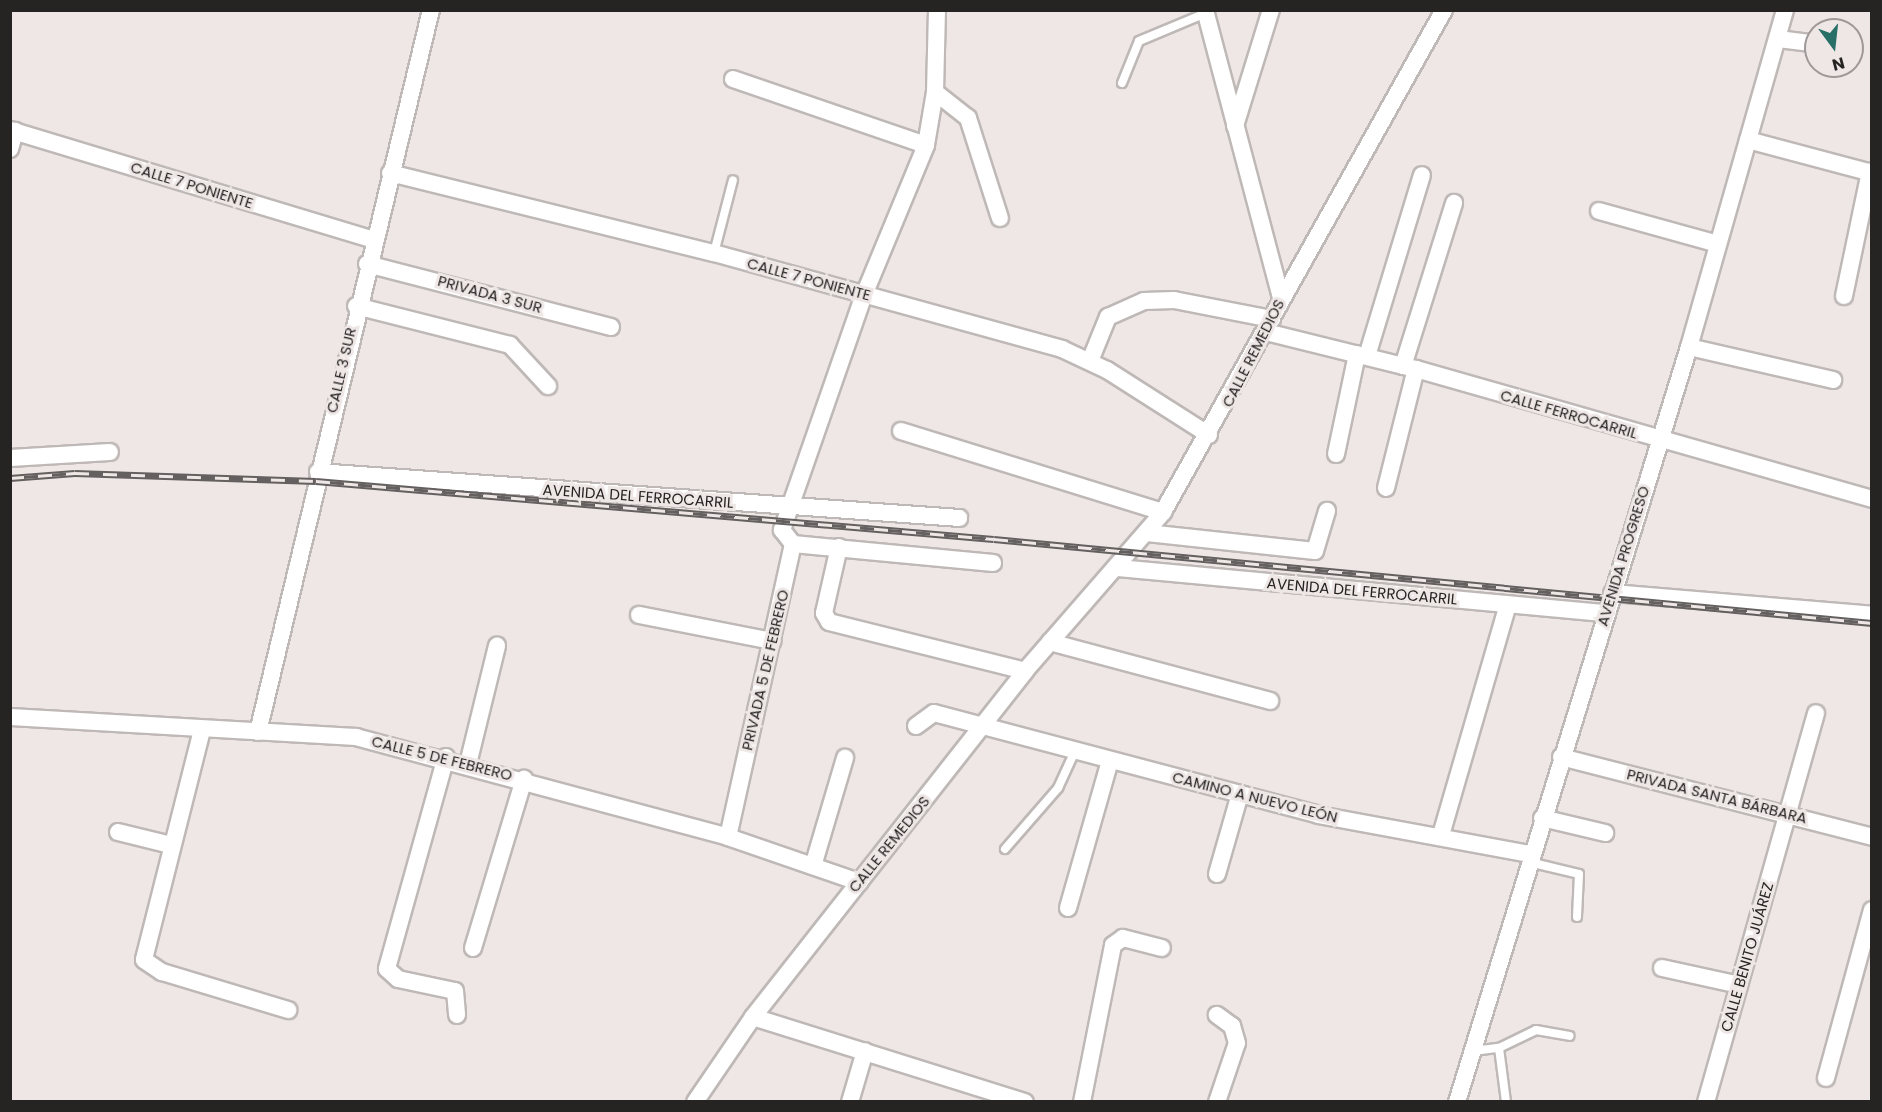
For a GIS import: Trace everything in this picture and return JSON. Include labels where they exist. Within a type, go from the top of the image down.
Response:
[{"type":"street","name":"CALLE 3 SUR","points":[[258,732],[356,306],[431,10]]},
{"type":"street","points":[[789,508],[864,295],[926,145],[935,92],[937,10]]},
{"type":"street","points":[[1235,126],[1271,10]]},
{"type":"street","name":"CALLE REMEDIOS","points":[[695,1101],[753,1017],[1025,671],[1118,568],[1163,512],[1209,435],[1269,326],[1281,298],[1444,10]]},
{"type":"street","name":"AVENIDA PROGRESO","points":[[1457,1101],[1657,440],[1689,347],[1785,10]]},
{"type":"street","points":[[1206,12],[1281,298]]},
{"type":"street","points":[[1778,39],[1804,42]]},
{"type":"street","points":[[733,79],[926,145]]},
{"type":"street","points":[[935,92],[968,118],[1000,218]]},
{"type":"street","name":"CALLE 7 PONIENTE","points":[[13,131],[374,240]]},
{"type":"street","points":[[10,149],[13,131]]},
{"type":"street","points":[[1748,141],[1871,172],[1844,296]]},
{"type":"street","name":"CALLE 7 PONIENTE","points":[[390,173],[714,253],[1090,361],[1209,435]]},
{"type":"street","points":[[1336,454],[1362,355],[1422,175]]},
{"type":"street","points":[[1386,488],[1409,367],[1454,203]]},
{"type":"street","points":[[1599,211],[1718,244]]},
{"type":"street","name":"PRIVADA 3 SUR","points":[[367,264],[611,327]]},
{"type":"street","name":"CALLE FERROCARRIL","points":[[1090,361],[1108,317],[1144,301],[1174,300],[1657,440],[1872,499]]},
{"type":"street","points":[[356,306],[510,345],[548,386]]},
{"type":"street","points":[[1689,347],[1833,380]]},
{"type":"street","points":[[901,431],[1163,512]]},
{"type":"street","points":[[10,458],[110,452]]},
{"type":"street","name":"AVENIDA DEL FERROCARRIL","points":[[318,472],[789,508],[959,518]]},
{"type":"street","name":"PRIVADA 5 DE FEBRERO","points":[[728,837],[793,544],[782,530],[789,508]]},
{"type":"street","points":[[1148,533],[1315,551],[1327,511]]},
{"type":"street","points":[[793,544],[993,563]]},
{"type":"street","points":[[838,547],[824,613],[829,622],[1025,671]]},
{"type":"street","name":"AVENIDA DEL FERROCARRIL","points":[[1118,568],[1606,613]]},
{"type":"street","points":[[1612,593],[1872,615]]},
{"type":"street","points":[[1441,835],[1508,605]]},
{"type":"street","points":[[639,615],[772,642]]},
{"type":"street","points":[[1050,642],[1270,701]]},
{"type":"street","points":[[468,764],[497,646]]},
{"type":"street","name":"CAMINO A NUEVO LEÓN","points":[[916,726],[934,713],[1319,815],[1441,835],[1529,858]]},
{"type":"street","name":"CALLE BENITO JUÁREZ","points":[[1706,1101],[1816,713]]},
{"type":"street","name":"CALLE 5 DE FEBRERO","points":[[10,717],[202,730],[357,737],[446,757],[728,837],[859,882]]},
{"type":"street","points":[[202,730],[171,845],[144,960],[162,972],[288,1010]]},
{"type":"street","points":[[446,757],[387,969],[392,977],[451,989],[457,1015]]},
{"type":"street","name":"PRIVADA SANTA BÁRBARA","points":[[1561,757],[1788,812],[1872,837]]},
{"type":"street","points":[[813,866],[845,758]]},
{"type":"street","points":[[1068,908],[1110,761]]},
{"type":"street","points":[[473,948],[524,779]]},
{"type":"street","points":[[1217,874],[1240,794]]},
{"type":"street","points":[[1542,818],[1605,833]]},
{"type":"street","points":[[118,832],[171,845]]},
{"type":"street","points":[[1826,1078],[1872,910]]},
{"type":"street","points":[[1082,1101],[1113,945],[1123,938],[1162,948]]},
{"type":"street","points":[[1662,968],[1739,985]]},
{"type":"street","points":[[1217,1015],[1233,1026],[1237,1043],[1217,1101]]},
{"type":"street","points":[[753,1017],[1025,1101]]},
{"type":"street","points":[[850,1101],[865,1051]]},
{"type":"lane","points":[[1122,83],[1139,41],[1206,12]]},
{"type":"lane","points":[[714,253],[733,180]]},
{"type":"lane","points":[[1005,849],[1058,788],[1075,751]]},
{"type":"lane","points":[[1529,858],[1580,874],[1577,917]]},
{"type":"lane","points":[[1473,1052],[1498,1048],[1536,1030],[1569,1036]]},
{"type":"lane","points":[[1498,1048],[1506,1101]]},
{"type":"railway","points":[[10,478],[75,473],[316,481],[994,539],[1872,623]]}]
